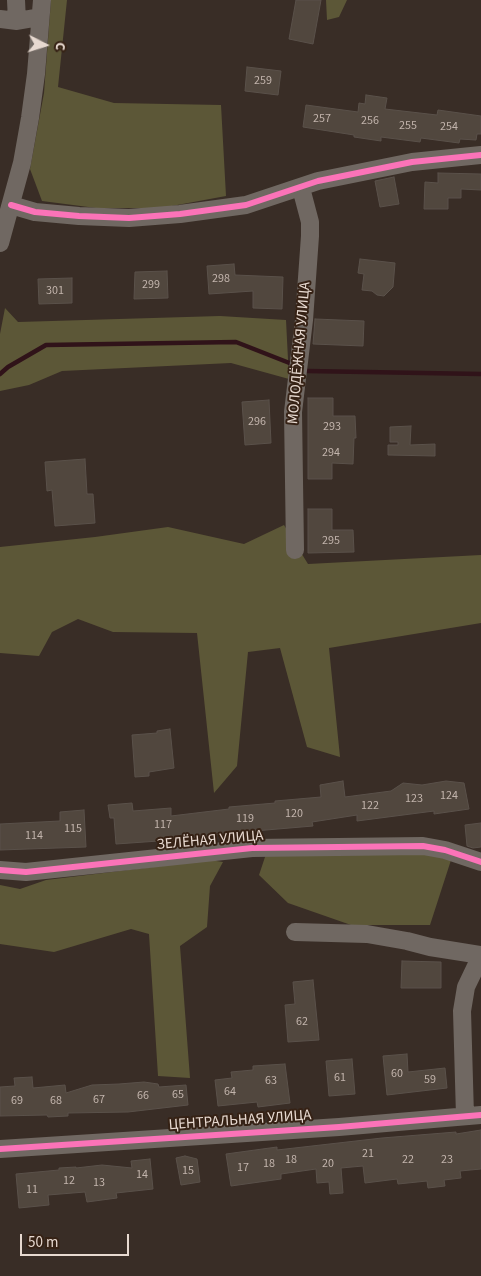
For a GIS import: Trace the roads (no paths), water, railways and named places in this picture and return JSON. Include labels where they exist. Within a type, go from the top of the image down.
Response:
[{"type":"street","points":[[8,20],[16,0]]},
{"type":"street","points":[[0,241],[22,163],[30,118],[36,74],[41,9],[8,20]]},
{"type":"street","points":[[11,205],[35,212],[79,216],[129,218],[180,214],[246,205],[318,181],[412,162],[481,155]]},
{"type":"street","name":"МОЛОДЁЖНАЯ УЛИЦА","points":[[295,550],[293,412],[304,320],[310,236],[310,222],[301,188]]},
{"type":"street","name":"ЗЕЛЁНАЯ УЛИЦА","points":[[0,870],[26,872],[252,848],[423,846],[445,850],[481,862]]},
{"type":"street","points":[[295,932],[367,934],[408,940],[430,947],[481,955]]},
{"type":"street","points":[[473,1115],[462,1011],[466,987],[481,960]]},
{"type":"street","name":"ЦЕНТРАЛЬНАЯ УЛИЦА","points":[[0,1149],[338,1127],[473,1115]]},
{"type":"waterway","points":[[0,374],[8,367],[46,345],[236,342],[292,364]]},
{"type":"waterway","points":[[307,371],[481,374]]}]
